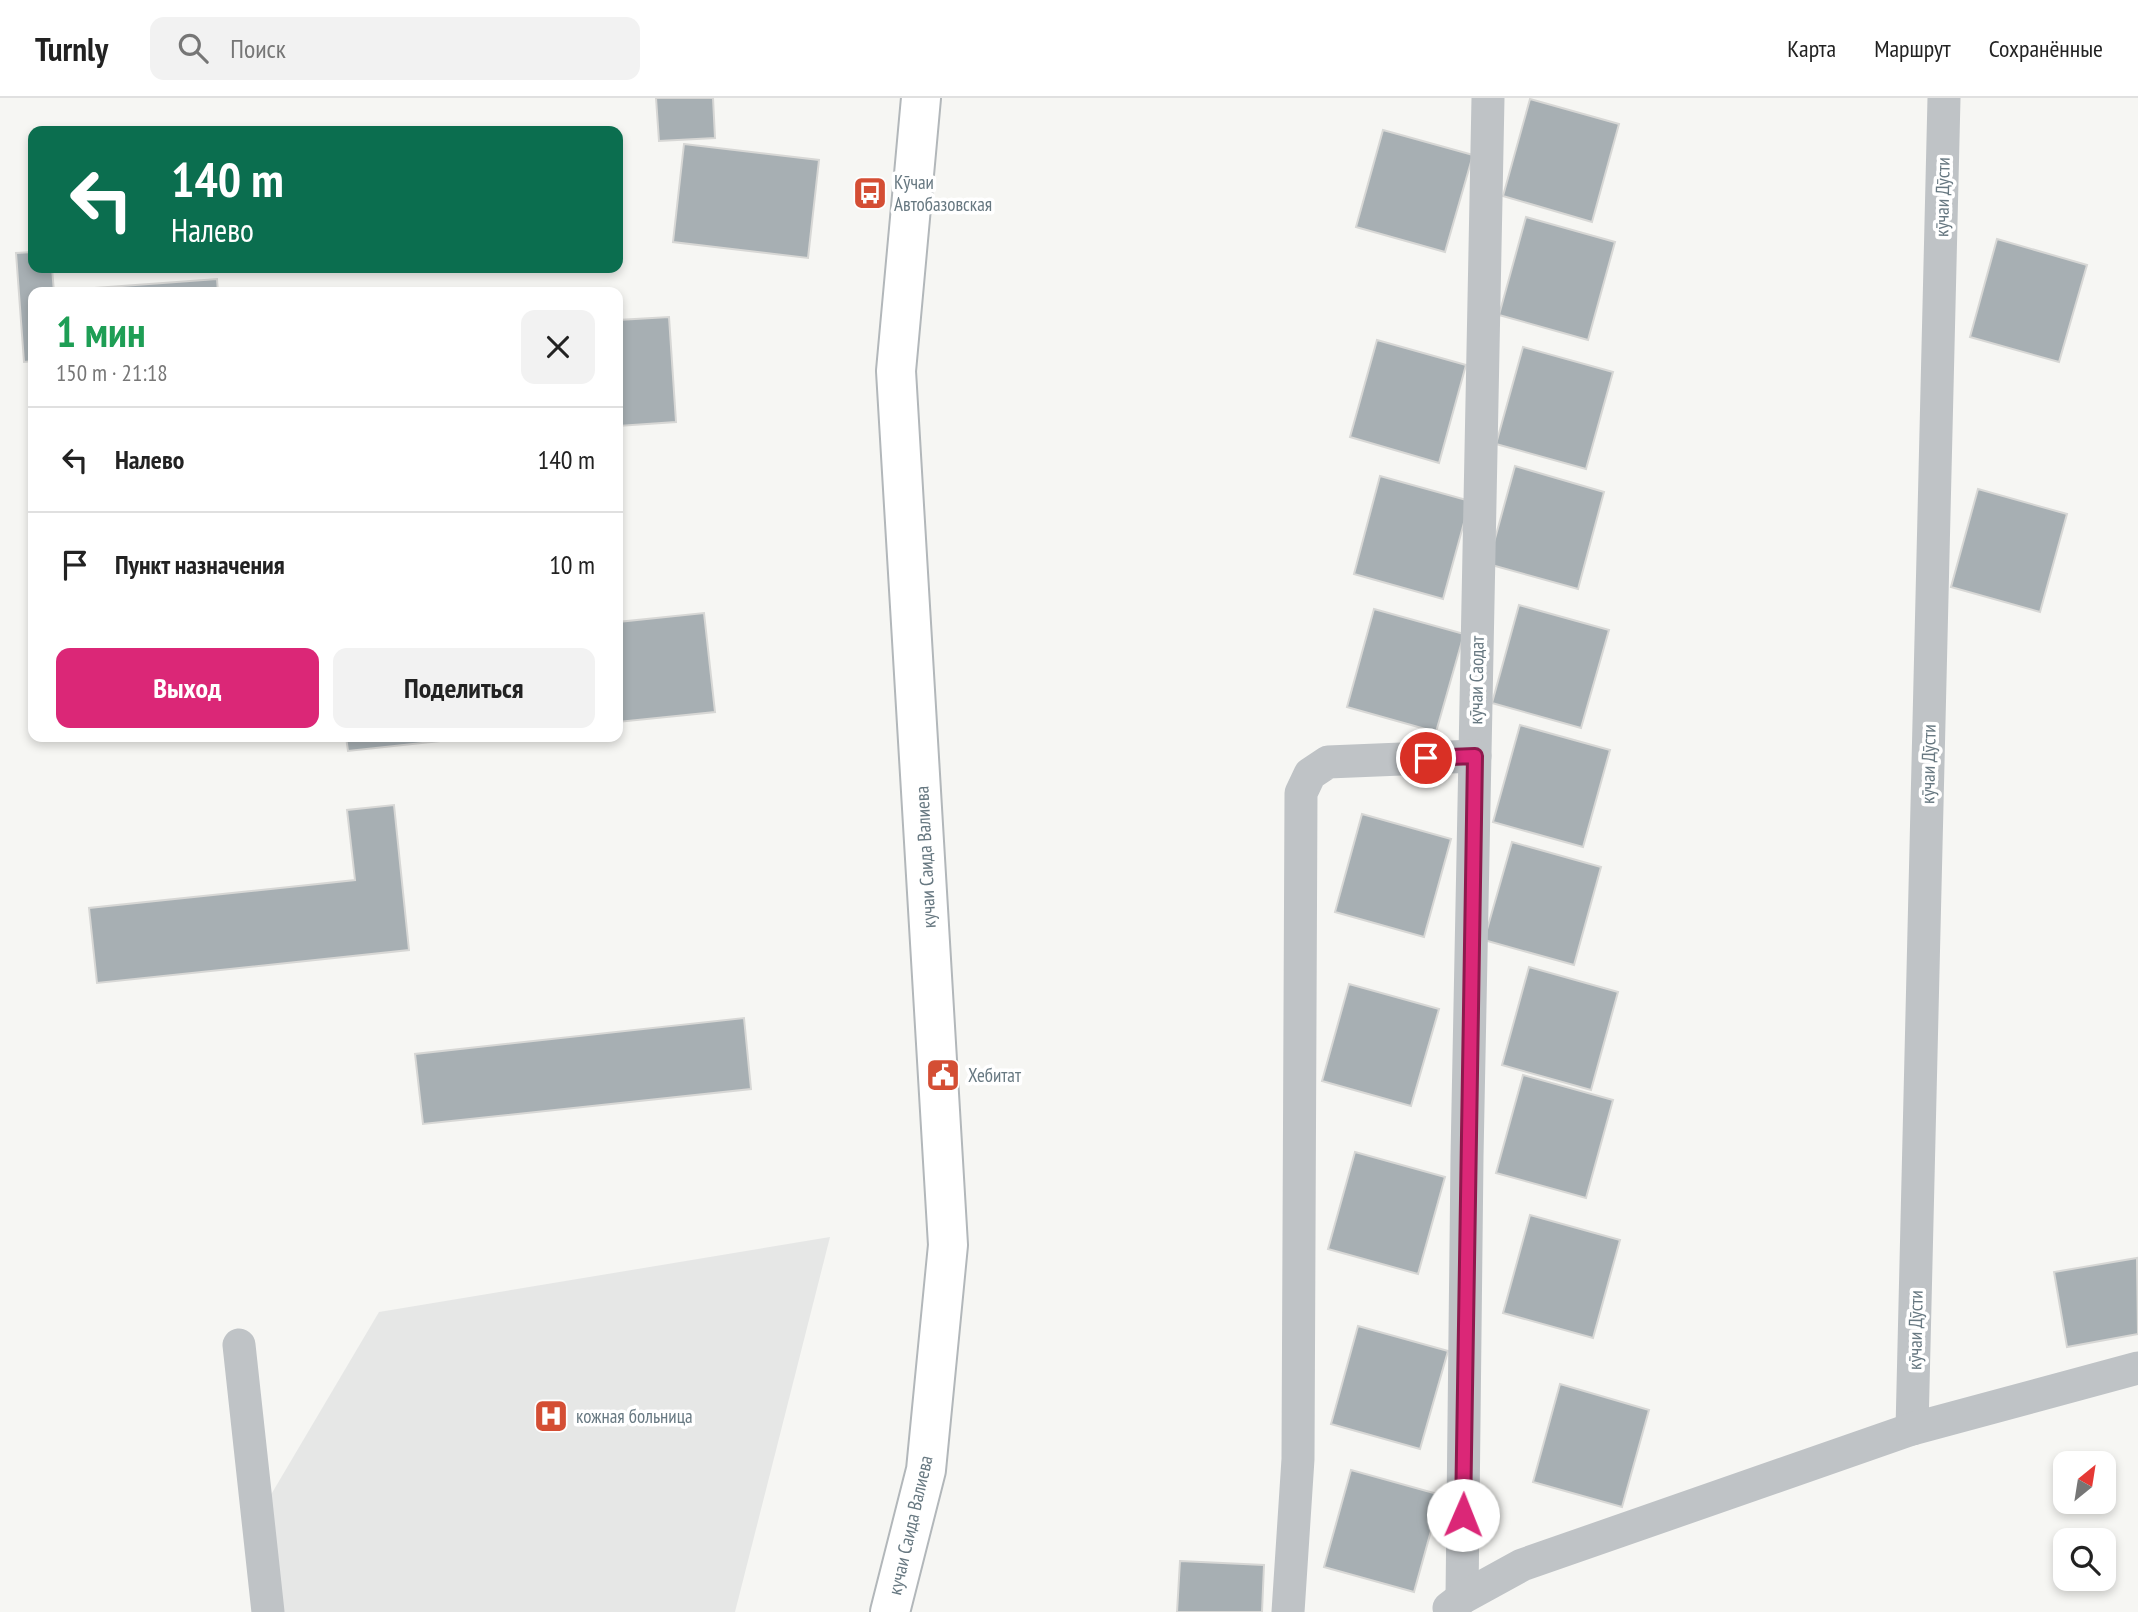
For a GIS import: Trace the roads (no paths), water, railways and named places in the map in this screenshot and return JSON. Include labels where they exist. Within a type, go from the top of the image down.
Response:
[{"type":"street","name":"кучаи Саида Валиева","points":[[890,1612],[926,1470],[948,1245],[896,372],[921,98]]},
{"type":"street","name":"кӯчаи Саодат","points":[[1453,1605],[1475,756],[1488,98]]},
{"type":"street","name":"кӯчаи Дӯсти","points":[[1912,1429],[1944,98]]},
{"type":"street","points":[[1287,1612],[1298,1459],[1301,793],[1310,774],[1328,762],[1475,756]]},
{"type":"street","points":[[239,1345],[268,1612]]},
{"type":"street","points":[[1453,1605],[1522,1565],[1912,1429],[2138,1368]]},
{"type":"place","name":"Кӯчаи Автобазовская","points":[[870,193]]},
{"type":"place","name":"Хебитат","points":[[943,1075]]},
{"type":"place","name":"кожная больница","points":[[551,1416]]}]
